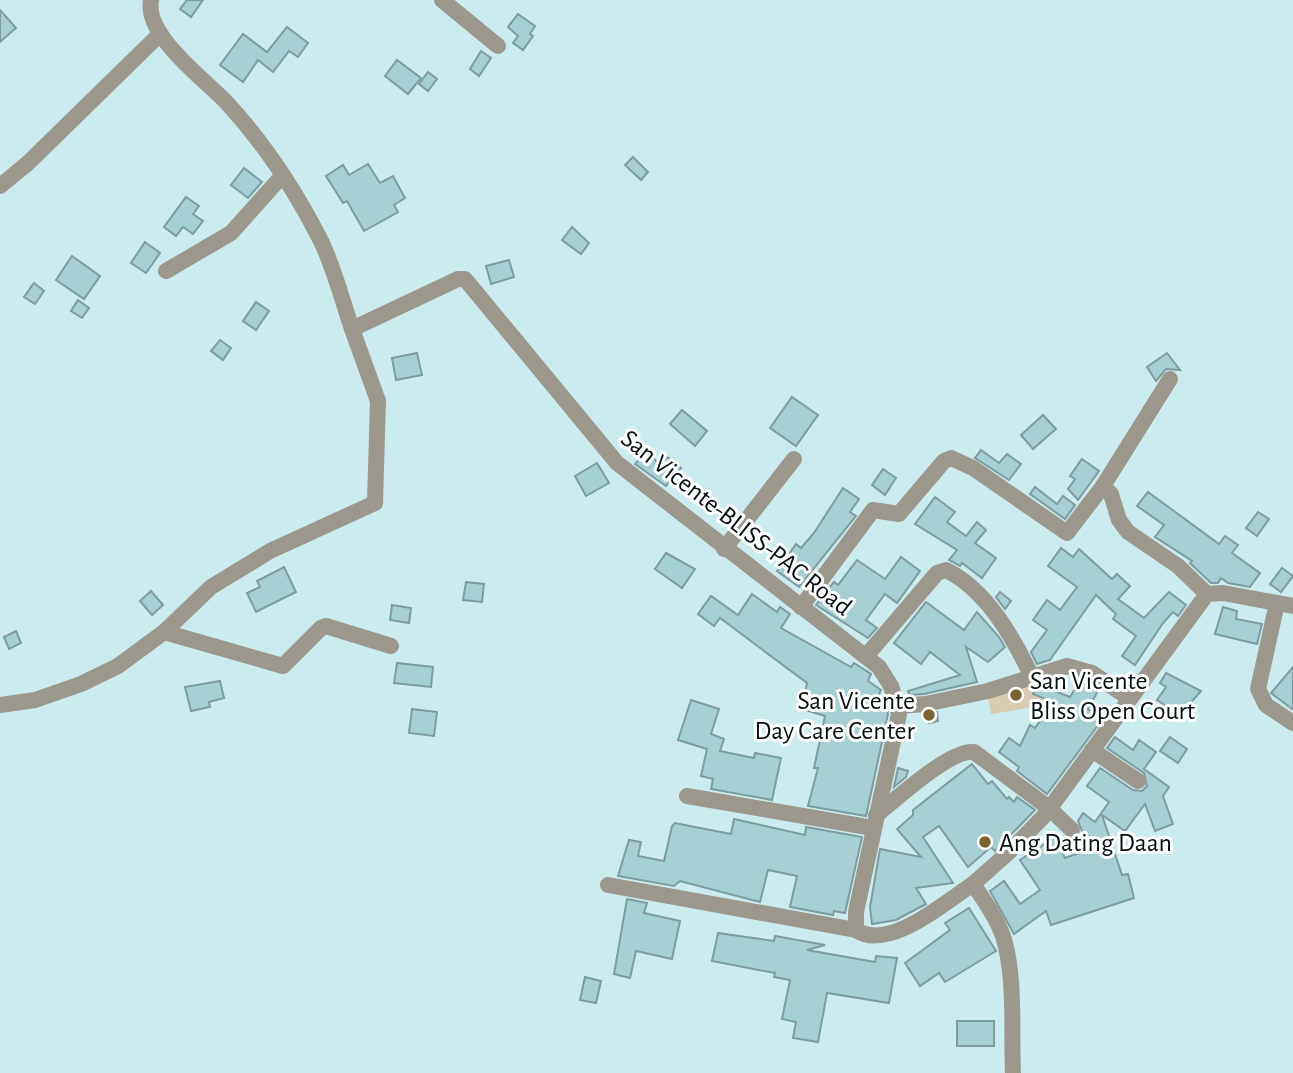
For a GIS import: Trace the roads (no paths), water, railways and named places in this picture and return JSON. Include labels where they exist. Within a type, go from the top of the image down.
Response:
[{"type":"street","points":[[0,705],[35,700],[81,684],[118,666],[164,632],[223,579],[270,551],[376,503],[378,401],[321,240],[272,155],[227,103],[159,35],[148,13],[151,0]]},
{"type":"street","points":[[442,0],[498,46]]},
{"type":"street","points":[[0,186],[28,163],[159,35]]},
{"type":"street","points":[[166,271],[231,233],[282,176]]},
{"type":"street","name":"San Vicente-BLISS-PAC Road","points":[[352,329],[458,279],[465,279],[610,456],[724,550],[867,655],[887,679],[898,706]]},
{"type":"street","points":[[801,607],[873,510],[899,514],[944,461],[951,458],[972,468],[1061,532],[1070,530],[1102,486],[1170,379]]},
{"type":"street","points":[[724,550],[794,459]]},
{"type":"street","points":[[1102,486],[1111,494],[1119,520],[1128,532],[1178,566],[1207,594],[1223,593],[1285,605],[1258,689],[1265,705],[1293,723]]},
{"type":"street","points":[[867,655],[937,573],[946,570],[957,576],[1001,620],[1032,677]]},
{"type":"street","points":[[608,885],[856,930],[874,936],[902,930],[973,884],[1023,839],[1049,808],[1207,594]]},
{"type":"street","points":[[164,632],[283,666],[326,626],[391,646]]},
{"type":"street","points":[[856,930],[856,912],[898,723],[898,706],[951,700],[1032,677],[1056,667],[1077,667],[1093,673],[1129,698]]},
{"type":"street","points":[[1092,750],[1138,781]]},
{"type":"street","points":[[687,796],[875,822],[951,758],[967,751],[974,752],[1049,808],[1072,830]]},
{"type":"street","points":[[973,884],[993,915],[1004,939],[1009,972],[1013,1073]]},
{"type":"place","name":"San Vicente Bliss Open Court","points":[[1016,695]]},
{"type":"place","name":"San Vicente Day Care Center","points":[[929,715]]},
{"type":"place","name":"Ang Dating Daan","points":[[985,842]]}]
